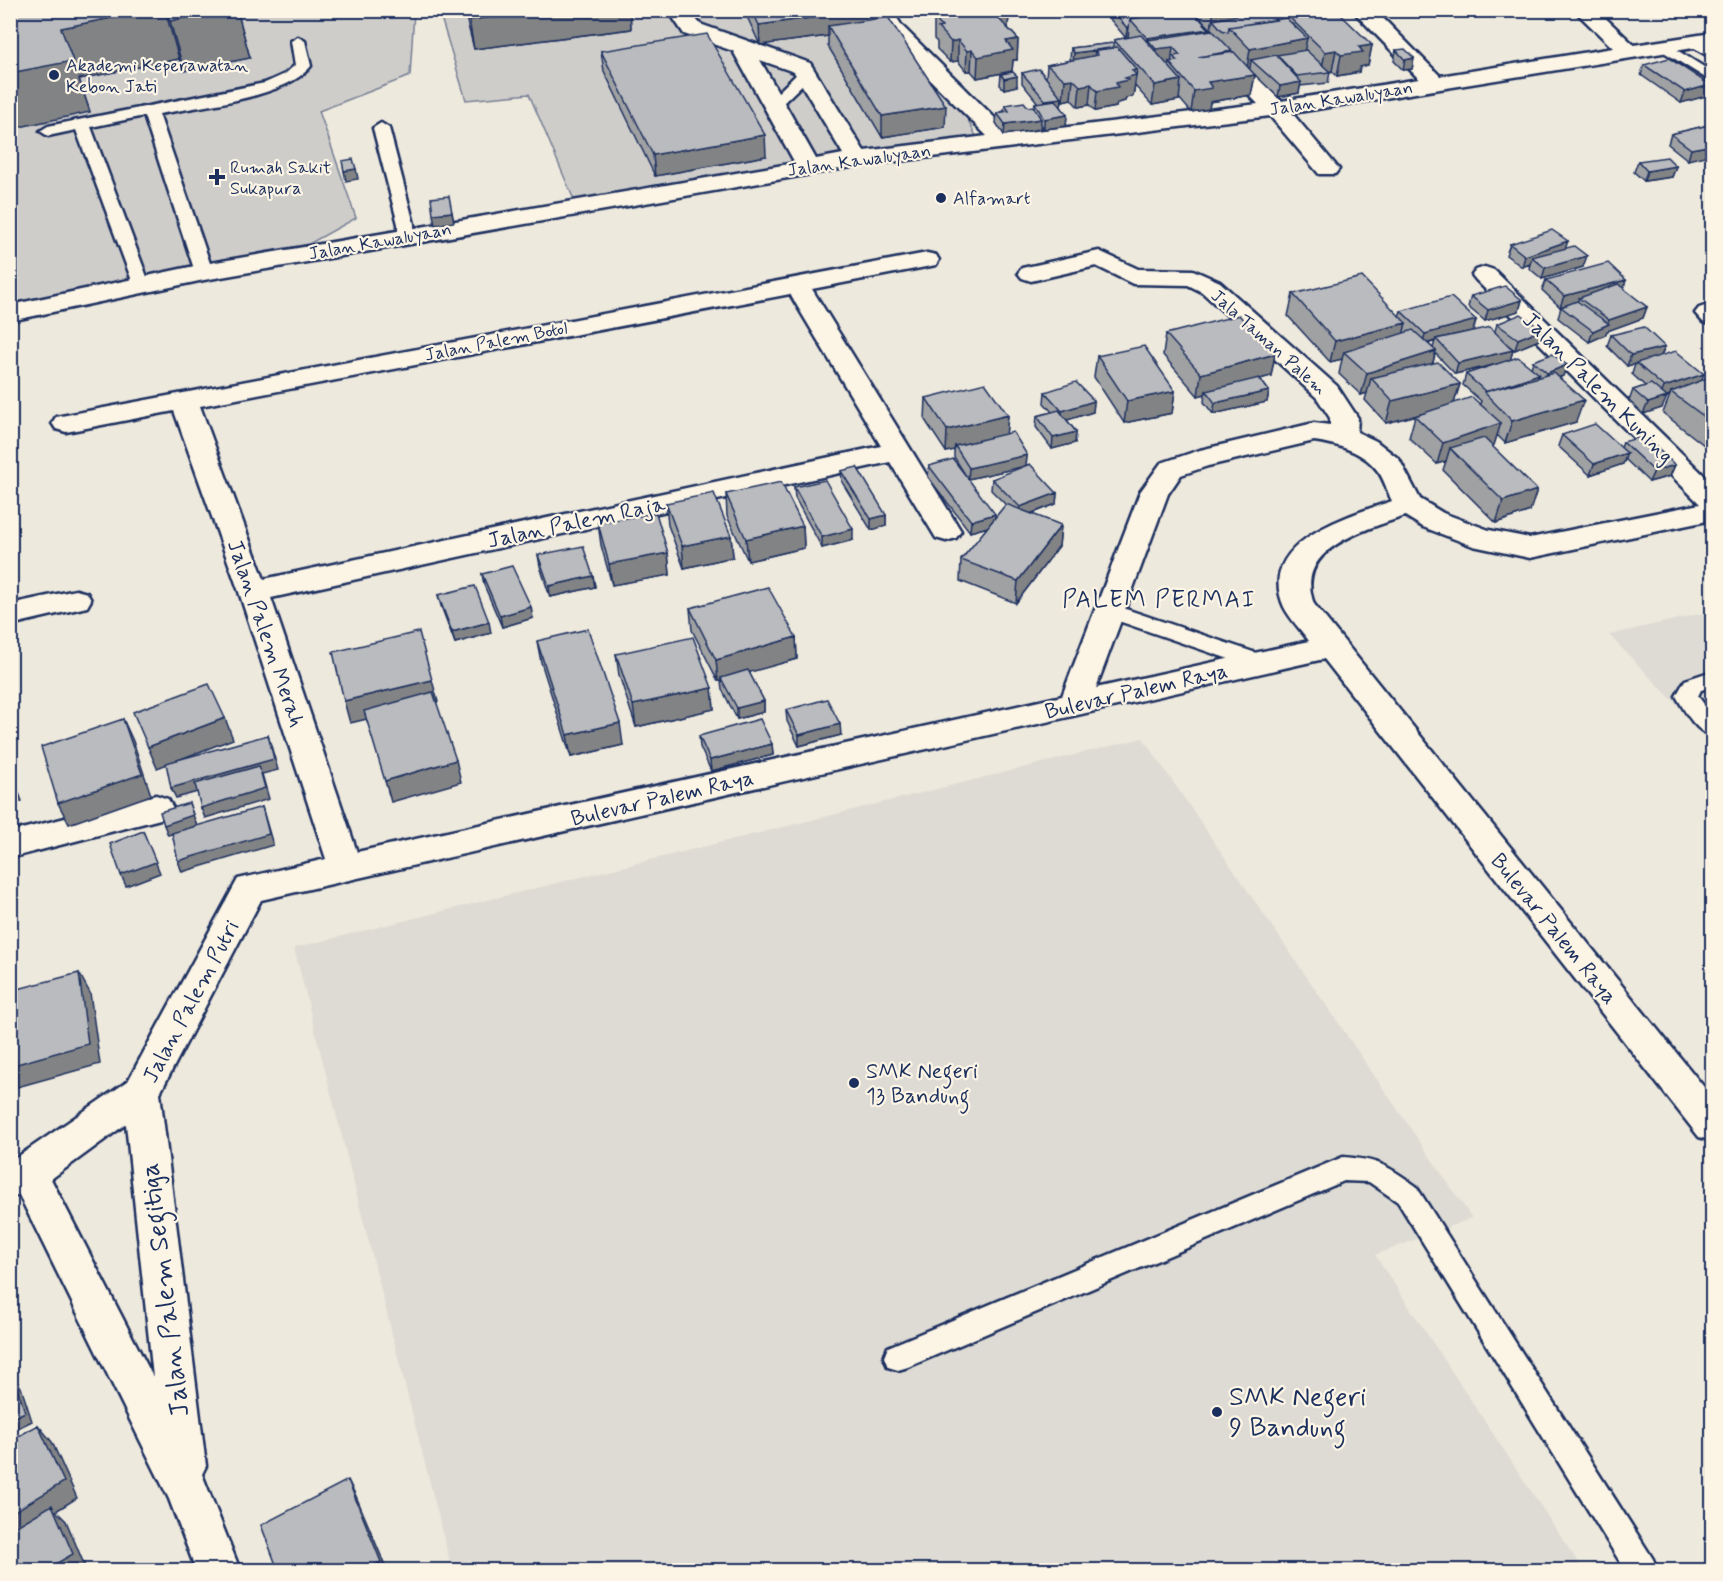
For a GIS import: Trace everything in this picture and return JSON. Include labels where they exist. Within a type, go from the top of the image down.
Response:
[{"type":"street","points":[[678,10],[692,28],[802,68],[857,159]]},
{"type":"street","points":[[881,10],[893,30],[1004,140]]},
{"type":"street","points":[[1176,10],[1276,109],[1327,169]]},
{"type":"street","points":[[1362,10],[1435,83]]},
{"type":"street","points":[[1584,10],[1629,51]]},
{"type":"street","name":"Jalan Kawaluyaan","points":[[10,313],[204,272],[857,159],[1276,109],[1629,51],[1664,46],[1706,45]]},
{"type":"street","points":[[742,48],[809,167]]},
{"type":"street","name":"Jala Taman Palem","points":[[1031,273],[1099,258],[1133,276],[1193,278],[1211,287],[1327,392],[1344,418],[1342,436]]},
{"type":"street","name":"Jalan Palem Botol","points":[[66,423],[927,260]]},
{"type":"street","name":"Jalan Palem Kuning","points":[[1485,275],[1713,499]]},
{"type":"street","points":[[797,285],[946,531]]},
{"type":"street","name":"Jalan Palem Merah","points":[[184,400],[254,592],[346,868]]},
{"type":"street","points":[[1074,705],[1154,492],[1171,469],[1200,459],[1314,432],[1342,436],[1366,447],[1389,465],[1408,505],[1433,520],[1483,539],[1530,548],[1713,511]]},
{"type":"street","name":"Jalan Palem Raja","points":[[254,592],[898,451]]},
{"type":"street","points":[[1330,647],[1300,608],[1294,592],[1294,577],[1299,563],[1308,550],[1322,540],[1408,505]]},
{"type":"street","points":[[10,615],[76,600]]},
{"type":"street","name":"Bulevar Palem Raya","points":[[346,868],[1330,647],[1713,1125]]},
{"type":"street","points":[[10,845],[156,808]]},
{"type":"street","name":"Jalan Palem Putri","points":[[16,1175],[141,1092],[250,889],[346,868]]},
{"type":"street","name":"Jalan Palem Segitiga","points":[[141,1092],[187,1489]]},
{"type":"street","name":"Jalan Palem Segitiga","points":[[16,1175],[187,1489],[218,1570]]},
{"type":"lane","points":[[48,131],[269,87],[290,77],[303,66],[298,41]]},
{"type":"lane","points":[[1664,46],[1713,78]]},
{"type":"lane","points":[[775,103],[805,74]]},
{"type":"lane","points":[[150,110],[204,272]]},
{"type":"lane","points":[[82,124],[141,285]]},
{"type":"lane","points":[[381,128],[406,224],[406,236]]},
{"type":"lane","points":[[1108,610],[1261,662]]},
{"type":"lane","points":[[1713,680],[1693,685],[1687,696],[1695,710],[1713,728]]},
{"type":"lane","points":[[898,1357],[1343,1169],[1374,1171],[1407,1194],[1642,1570]]},
{"type":"shaded area","points":[[11,11],[414,11],[410,76],[319,111],[356,218],[298,250],[11,308]]},
{"type":"shaded area","points":[[439,11],[873,11],[961,106],[977,138],[574,200],[529,94],[466,100]]},
{"type":"shaded area","points":[[1712,611],[1712,741],[1609,635]]},
{"type":"shaded area","name":"SMK Negeri 13 Bandung","points":[[1143,738],[1472,1218],[1375,1255],[1583,1570],[452,1570],[294,948]]},
{"type":"building","points":[[10,10],[151,10],[61,28],[73,61],[10,73]]},
{"type":"building","points":[[165,10],[220,10],[170,21]]},
{"type":"building","points":[[467,10],[545,10],[469,20]]},
{"type":"building","points":[[752,10],[867,10],[759,25]]},
{"type":"building","points":[[969,10],[1003,10],[1009,16],[998,18],[1018,39],[1006,41],[1013,50],[978,57],[972,50],[967,51],[958,40],[951,42],[938,28],[942,27],[934,18]]},
{"type":"building","points":[[1112,10],[1172,11],[1130,19],[1127,28]]},
{"type":"building","points":[[1192,10],[1209,29],[1147,38],[1130,19]]},
{"type":"building","points":[[1266,10],[1276,20],[1229,27],[1228,32],[1222,30],[1213,20]]},
{"type":"building","points":[[1310,10],[1336,10],[1372,45],[1359,47],[1363,52],[1341,55],[1336,50],[1325,52],[1287,15]]},
{"type":"building","points":[[888,17],[946,106],[882,116],[828,26]]},
{"type":"building","points":[[1286,18],[1307,38],[1250,49],[1229,27]]},
{"type":"building","points":[[1212,30],[1232,51],[1198,57],[1234,52],[1255,75],[1208,82],[1212,88],[1194,91],[1169,62],[1177,61],[1173,56],[1180,55],[1173,47],[1156,49],[1148,40]]},
{"type":"building","points":[[707,34],[765,135],[653,155],[601,51]]},
{"type":"building","points":[[1141,35],[1181,80],[1155,85],[1114,40]]},
{"type":"building","points":[[1114,43],[1113,48],[1074,53],[1071,48]]},
{"type":"building","points":[[1117,47],[1137,70],[1132,70],[1136,75],[1125,78],[1128,80],[1116,83],[1118,87],[1097,91],[1091,84],[1080,86],[1073,79],[1065,80],[1047,65],[1098,55],[1095,50]]},
{"type":"building","points":[[1405,49],[1414,58],[1405,60],[1396,50]]},
{"type":"building","points":[[1306,50],[1330,72],[1297,76],[1277,55]]},
{"type":"building","points":[[1276,55],[1301,82],[1280,86],[1251,60]]},
{"type":"building","points":[[1669,58],[1710,85],[1685,92],[1644,65]]},
{"type":"building","points":[[1039,69],[1062,98],[1045,100],[1022,73]]},
{"type":"building","points":[[1013,72],[1017,76],[1004,79],[1001,74]]},
{"type":"building","points":[[1056,100],[1067,115],[1044,119],[1035,103]]},
{"type":"building","points":[[1024,102],[1028,107],[1033,106],[1041,119],[1005,124],[997,113],[1009,111],[1005,105]]},
{"type":"building","points":[[1713,124],[1713,145],[1691,149],[1671,134]]},
{"type":"building","points":[[1667,157],[1676,166],[1647,171],[1638,161]]},
{"type":"building","points":[[353,159],[356,169],[344,171],[342,161]]},
{"type":"building","points":[[449,196],[452,212],[433,214],[431,198]]},
{"type":"building","points":[[1552,230],[1568,241],[1525,256],[1510,244]]},
{"type":"building","points":[[1574,246],[1587,256],[1545,268],[1532,257]]},
{"type":"building","points":[[1608,263],[1626,280],[1564,296],[1546,280]]},
{"type":"building","points":[[1362,277],[1406,323],[1335,341],[1293,294]]},
{"type":"building","points":[[1618,284],[1647,307],[1609,320],[1579,298]]},
{"type":"building","points":[[1505,286],[1522,300],[1488,310],[1471,296]]},
{"type":"building","points":[[1451,297],[1476,320],[1425,334],[1401,311]]},
{"type":"building","points":[[1577,301],[1609,324],[1593,331],[1561,307]]},
{"type":"building","points":[[1521,314],[1542,329],[1518,339],[1497,324]]},
{"type":"building","points":[[1239,315],[1275,354],[1201,374],[1166,334]]},
{"type":"building","points":[[1490,327],[1513,350],[1458,363],[1436,339]]},
{"type":"building","points":[[1644,327],[1665,347],[1631,355],[1611,335]]},
{"type":"building","points":[[1413,330],[1436,351],[1367,373],[1344,352]]},
{"type":"building","points":[[1144,346],[1175,391],[1127,401],[1097,356]]},
{"type":"building","points":[[1676,351],[1704,374],[1664,387],[1636,363]]},
{"type":"building","points":[[1552,354],[1567,365],[1547,373],[1533,361]]},
{"type":"building","points":[[1518,357],[1539,374],[1486,392],[1466,374]]},
{"type":"building","points":[[1438,362],[1460,384],[1392,401],[1371,378]]},
{"type":"building","points":[[1554,373],[1584,400],[1512,421],[1484,392]]},
{"type":"building","points":[[1713,376],[1713,423],[1671,392]]},
{"type":"building","points":[[1259,378],[1269,391],[1215,403],[1206,391]]},
{"type":"building","points":[[1076,382],[1094,401],[1062,411],[1045,392]]},
{"type":"building","points":[[985,383],[1008,415],[947,430],[926,398]]},
{"type":"building","points":[[1651,384],[1667,397],[1648,403],[1633,390]]},
{"type":"building","points":[[1472,397],[1501,423],[1443,443],[1415,416]]},
{"type":"building","points":[[1059,410],[1076,432],[1053,438],[1037,416]]},
{"type":"building","points":[[1595,424],[1627,453],[1594,464],[1562,435]]},
{"type":"building","points":[[1013,432],[1027,455],[969,468],[955,446]]},
{"type":"building","points":[[1644,436],[1675,465],[1654,471],[1623,442]]},
{"type":"building","points":[[1484,438],[1537,490],[1503,501],[1450,448]]},
{"type":"building","points":[[953,459],[995,514],[971,521],[929,466]]},
{"type":"building","points":[[1030,464],[1057,493],[1020,507],[992,479]]},
{"type":"building","points":[[857,467],[886,515],[871,519],[841,471]]},
{"type":"building","points":[[825,480],[853,529],[822,537],[794,487]]},
{"type":"building","points":[[781,482],[803,526],[746,539],[726,494]]},
{"type":"building","points":[[714,493],[731,536],[682,546],[666,503]]},
{"type":"building","points":[[1006,504],[1061,525],[1018,581],[961,560]]},
{"type":"building","points":[[656,513],[668,553],[609,564],[598,523]]},
{"type":"building","points":[[583,546],[593,576],[549,586],[538,555]]},
{"type":"building","points":[[512,566],[531,607],[500,616],[482,574]]},
{"type":"building","points":[[475,586],[489,622],[452,632],[438,595]]},
{"type":"building","points":[[768,587],[796,637],[716,660],[690,608]]},
{"type":"building","points":[[588,629],[620,723],[567,735],[537,641]]},
{"type":"building","points":[[419,632],[432,680],[344,701],[333,652]]},
{"type":"building","points":[[693,637],[712,688],[633,705],[616,654]]},
{"type":"building","points":[[748,670],[764,701],[737,708],[721,678]]},
{"type":"building","points":[[209,684],[225,718],[148,747],[133,712]]},
{"type":"building","points":[[433,692],[456,760],[385,781],[364,711]]},
{"type":"building","points":[[827,699],[840,724],[799,735],[786,710]]},
{"type":"building","points":[[123,719],[142,774],[58,803],[41,747]]},
{"type":"building","points":[[760,719],[772,744],[710,760],[699,736]]},
{"type":"building","points":[[268,735],[274,759],[171,788],[166,763]]},
{"type":"building","points":[[259,766],[265,788],[201,808],[195,784]]},
{"type":"building","points":[[189,803],[193,815],[164,825],[160,812]]},
{"type":"building","points":[[262,807],[269,834],[178,861],[172,833]]},
{"type":"building","points":[[143,831],[156,862],[121,875],[110,844]]},
{"type":"building","points":[[79,973],[88,1044],[10,1066],[10,991]]},
{"type":"building","points":[[14,1378],[25,1412],[10,1419],[10,1380]]},
{"type":"building","points":[[38,1425],[64,1482],[10,1514],[10,1441]]},
{"type":"building","points":[[348,1480],[381,1562],[364,1570],[278,1570],[261,1525]]},
{"type":"building","points":[[52,1505],[73,1554],[45,1570],[10,1570],[10,1530]]},
{"type":"place","name":"Akademi Keperawatan Kebon Jati","points":[[54,75]]},
{"type":"place","name":"Rumah Sakit Sukapura","points":[[217,177]]},
{"type":"place","name":"Alfamart","points":[[941,198]]},
{"type":"place","name":"SMK Negeri 13 Bandung","points":[[854,1083]]},
{"type":"place","name":"SMK Negeri 9 Bandung","points":[[1217,1412]]},
{"type":"district","name":"PALEM PERMAI","points":[[1159,599]]}]
